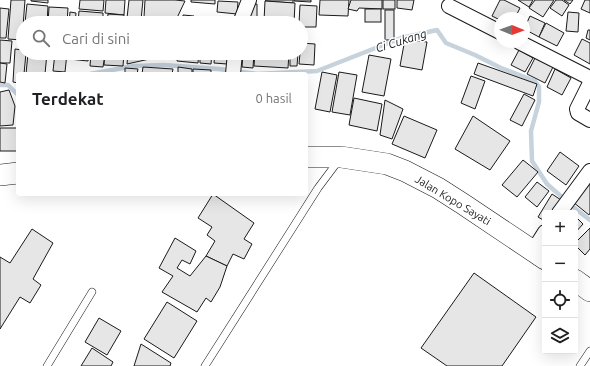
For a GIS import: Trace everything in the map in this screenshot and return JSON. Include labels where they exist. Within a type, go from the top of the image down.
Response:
[{"type":"main road","name":"Jalan Kopo Sayati","points":[[308,157],[341,157],[387,164],[405,171],[438,188],[539,255]]},
{"type":"main road","points":[[0,174],[16,173]]},
{"type":"main road","points":[[578,282],[590,291]]},
{"type":"street","points":[[243,16],[249,0]]},
{"type":"street","points":[[449,6],[494,29]]},
{"type":"street","points":[[530,48],[590,78]]},
{"type":"street","points":[[233,72],[234,60]]},
{"type":"street","points":[[590,83],[577,109],[578,113],[590,120]]},
{"type":"street","points":[[563,208],[590,171]]},
{"type":"street","points":[[539,255],[542,244]]},
{"type":"lane","points":[[205,366],[318,188],[341,157]]},
{"type":"lane","points":[[47,366],[92,292]]},
{"type":"lane","points":[[580,366],[590,351]]},
{"type":"building","points":[[11,0],[25,0],[24,16],[16,16],[16,40],[8,39]]},
{"type":"building","points":[[48,0],[48,3],[31,1]]},
{"type":"building","points":[[80,0],[104,0],[103,11],[79,9]]},
{"type":"building","points":[[106,0],[125,0],[124,15],[105,13]]},
{"type":"building","points":[[129,0],[143,0],[141,16],[127,16]]},
{"type":"building","points":[[145,0],[185,1],[178,16],[144,16]]},
{"type":"building","points":[[191,0],[215,0],[215,4],[191,2]]},
{"type":"building","points":[[293,0],[293,3],[265,1]]},
{"type":"building","points":[[311,0],[311,2],[294,1]]},
{"type":"building","points":[[320,0],[349,0],[348,16],[319,15]]},
{"type":"building","points":[[351,0],[382,0],[382,9],[359,8],[357,11],[348,9]]},
{"type":"building","points":[[383,0],[395,0],[395,9],[383,9]]},
{"type":"building","points":[[397,0],[414,0],[412,10],[397,8]]},
{"type":"building","points":[[500,0],[504,0],[520,8],[518,12],[494,12]]},
{"type":"building","points":[[518,0],[533,0],[529,7]]},
{"type":"building","points":[[535,0],[554,0],[543,17],[529,8]]},
{"type":"building","points":[[556,0],[562,0],[569,5],[562,16],[550,8]]},
{"type":"building","points":[[564,0],[573,0],[570,4]]},
{"type":"building","points":[[585,0],[590,0],[590,13],[581,9]]},
{"type":"building","points":[[218,1],[238,2],[237,14],[217,12]]},
{"type":"building","points":[[265,1],[295,3],[294,16],[264,16]]},
{"type":"building","points":[[27,4],[48,6],[47,16],[26,16]]},
{"type":"building","points":[[250,4],[257,4],[257,16],[247,16]]},
{"type":"building","points":[[300,5],[317,6],[316,27],[308,27],[308,16],[299,16]]},
{"type":"building","points":[[49,7],[68,8],[67,16],[48,16]]},
{"type":"building","points":[[0,8],[9,9],[6,38],[0,38]]},
{"type":"building","points":[[365,9],[381,9],[381,22],[365,22]]},
{"type":"building","points":[[385,10],[394,10],[394,40],[385,40]]},
{"type":"building","points":[[79,11],[103,13],[103,16],[79,16]]},
{"type":"building","points":[[70,12],[76,13],[76,16],[70,16]]},
{"type":"building","points":[[568,12],[579,13],[578,32],[566,31]]},
{"type":"building","points":[[108,14],[124,15],[124,16],[108,16]]},
{"type":"building","points":[[530,16],[545,23],[539,37],[530,32]]},
{"type":"building","points":[[546,23],[564,33],[557,46],[539,37]]},
{"type":"building","points":[[588,30],[590,30],[590,40],[586,38]]},
{"type":"building","points":[[405,39],[427,42],[422,70],[400,66]]},
{"type":"building","points":[[582,39],[590,43],[590,64],[574,55]]},
{"type":"building","points":[[0,40],[12,41],[10,63],[0,63]]},
{"type":"building","points":[[308,44],[315,44],[314,65],[299,64],[299,60],[308,60]]},
{"type":"building","points":[[15,49],[16,60],[25,60],[24,72],[16,72],[16,83],[13,82]]},
{"type":"building","points":[[519,50],[533,58],[525,72],[511,65]]},
{"type":"building","points":[[369,55],[391,59],[384,96],[362,92]]},
{"type":"building","points":[[536,56],[554,65],[545,83],[527,74]]},
{"type":"building","points":[[27,60],[46,60],[45,72],[26,72]]},
{"type":"building","points":[[54,60],[66,60],[65,72],[53,71]]},
{"type":"building","points":[[90,60],[104,60],[103,67],[90,66]]},
{"type":"building","points":[[104,60],[123,60],[123,66],[104,65]]},
{"type":"building","points":[[127,60],[145,60],[127,64]]},
{"type":"building","points":[[177,60],[198,60],[198,63]]},
{"type":"building","points":[[200,60],[211,60],[211,64],[200,63]]},
{"type":"building","points":[[214,60],[227,60],[227,64],[214,63]]},
{"type":"building","points":[[242,60],[254,60],[253,68],[242,67]]},
{"type":"building","points":[[254,60],[289,60],[288,68],[254,66]]},
{"type":"building","points":[[290,60],[297,60],[297,66],[290,66]]},
{"type":"building","points":[[0,63],[7,64],[5,83],[0,82]]},
{"type":"building","points":[[478,63],[537,84],[533,96],[474,74]]},
{"type":"building","points":[[143,67],[173,69],[172,72],[142,72]]},
{"type":"building","points":[[178,67],[192,69],[192,72],[178,72]]},
{"type":"building","points":[[125,68],[138,69],[137,72],[125,72]]},
{"type":"building","points":[[193,69],[211,70],[211,72],[193,72]]},
{"type":"building","points":[[555,69],[571,78],[562,95],[547,87]]},
{"type":"building","points":[[322,72],[337,75],[330,112],[315,109]]},
{"type":"building","points":[[339,72],[357,75],[350,115],[332,112]]},
{"type":"building","points":[[471,76],[485,81],[475,109],[461,103]]},
{"type":"building","points":[[9,90],[15,106],[13,125],[0,126],[0,92]]},
{"type":"building","points":[[524,94],[535,100],[522,126],[510,120]]},
{"type":"building","points":[[354,98],[382,104],[377,131],[349,125]]},
{"type":"building","points":[[385,100],[403,109],[392,139],[380,135]]},
{"type":"building","points":[[404,116],[437,130],[425,158],[392,144]]},
{"type":"building","points":[[473,116],[510,141],[490,170],[455,149]]},
{"type":"building","points":[[0,128],[16,128],[16,151],[0,151]]},
{"type":"building","points":[[560,152],[579,166],[566,185],[547,171]]},
{"type":"building","points":[[523,160],[538,172],[517,197],[502,185]]},
{"type":"building","points":[[537,182],[549,191],[537,207],[525,197]]},
{"type":"building","points":[[589,183],[590,213],[589,215],[573,202]]},
{"type":"building","points":[[552,194],[561,200],[554,210],[542,210]]},
{"type":"building","points":[[212,196],[216,196],[254,223],[244,239],[252,244],[244,259],[233,254],[227,266],[206,256],[215,241],[207,235],[212,227],[198,218]]},
{"type":"building","points":[[542,210],[542,219],[538,217]]},
{"type":"building","points":[[578,219],[583,224],[578,230]]},
{"type":"building","points":[[590,228],[590,249],[585,255],[578,248],[578,240]]},
{"type":"building","points":[[32,229],[53,243],[33,279],[41,285],[30,303],[20,297],[0,329],[0,257],[10,263]]},
{"type":"building","points":[[175,238],[196,251],[190,264],[182,260],[177,268],[190,276],[206,256],[227,266],[220,287],[211,302],[206,298],[197,312],[162,292],[173,276],[159,268]]},
{"type":"building","points":[[474,273],[536,317],[502,366],[447,366],[421,348]]},
{"type":"building","points":[[167,302],[197,321],[174,358],[144,339]]},
{"type":"building","points":[[99,318],[121,331],[107,355],[85,342]]},
{"type":"building","points":[[141,344],[171,363],[170,366],[134,366]]},
{"type":"building","points":[[92,348],[113,362],[111,366],[81,366]]},
{"type":"waterway","name":"Ci Cukang","points":[[297,72],[317,71],[401,38],[437,30],[446,43],[501,68],[535,81],[539,87],[539,102],[531,131],[532,161],[547,184],[590,220]]},
{"type":"waterway","name":"Ci Cukang","points":[[101,72],[134,66],[164,65],[242,72]]},
{"type":"waterway","name":"Ci Cukang","points":[[0,85],[8,85],[16,93]]}]
